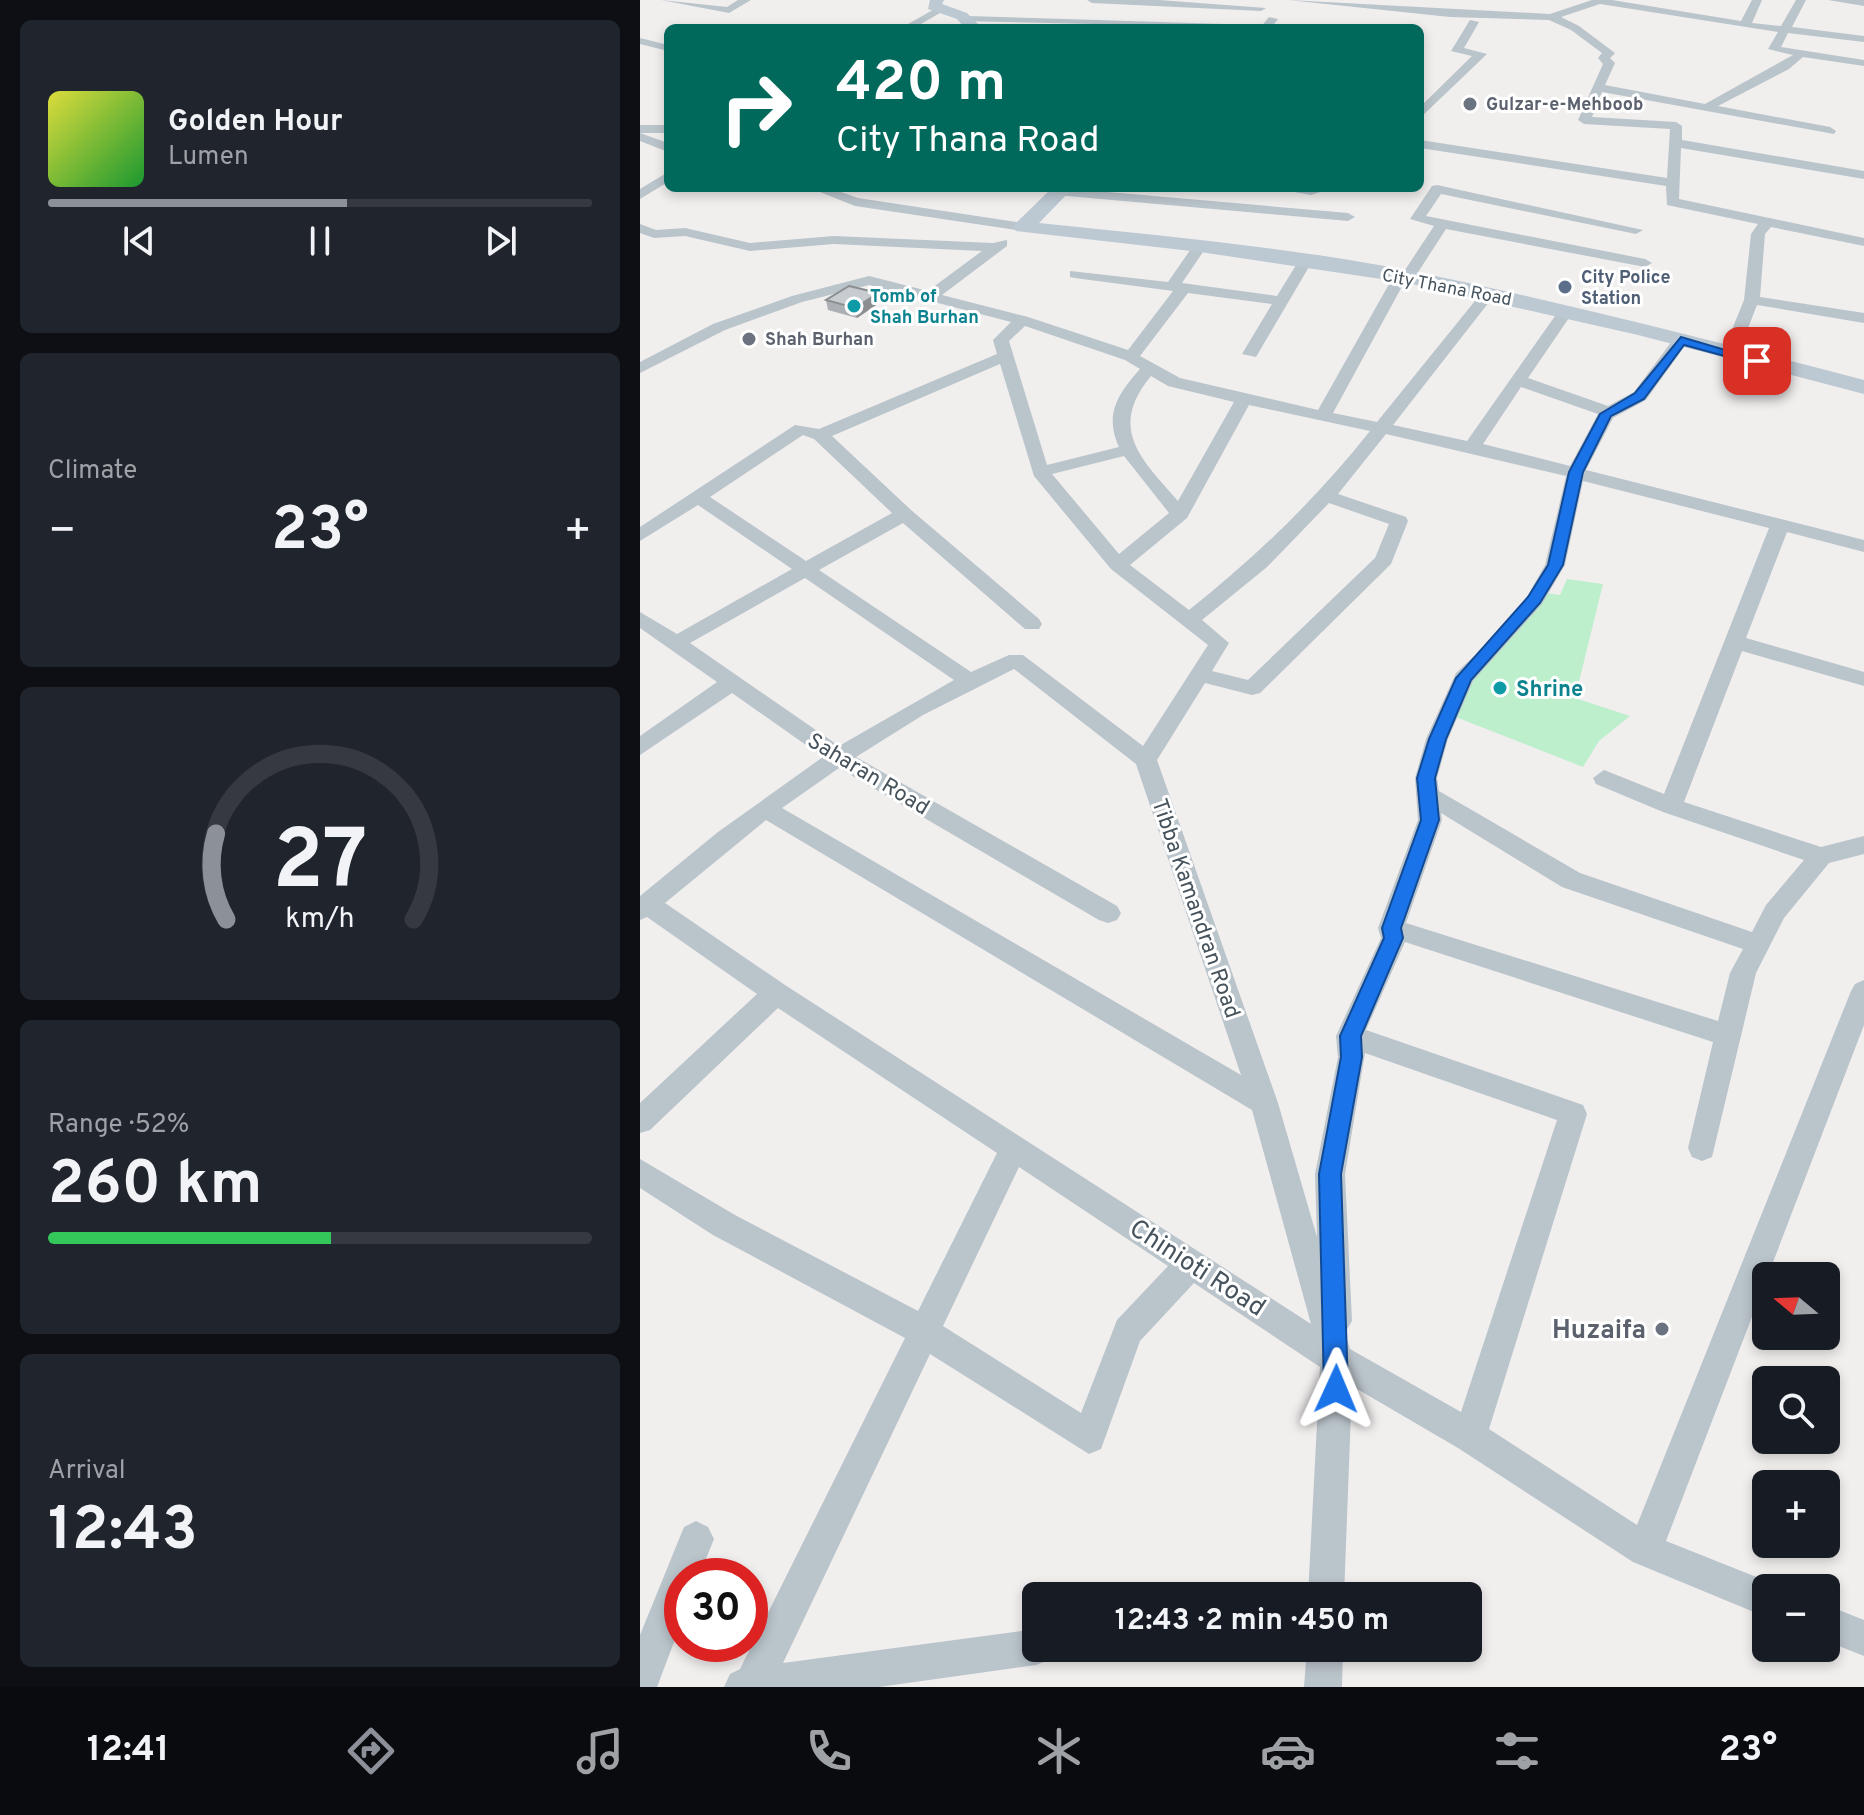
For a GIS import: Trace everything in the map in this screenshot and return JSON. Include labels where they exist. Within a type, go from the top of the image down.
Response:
[{"type":"street","points":[[666,0],[729,10],[746,0]]},
{"type":"street","points":[[1092,0],[1261,8]]},
{"type":"street","points":[[1293,0],[1356,9],[1551,17],[1601,0],[1745,25],[1864,39]]},
{"type":"street","points":[[1745,25],[1757,0]]},
{"type":"street","points":[[1801,0],[1782,29],[1774,49],[1864,63]]},
{"type":"street","points":[[1833,0],[1864,3]]},
{"type":"street","points":[[1519,2],[1522,16]]},
{"type":"street","points":[[910,24],[933,4],[971,24],[1029,21],[1126,24]]},
{"type":"street","points":[[1029,21],[1037,11]]},
{"type":"street","points":[[1551,17],[1575,28],[1609,53],[1604,58],[1609,63],[1584,120],[1674,125],[1677,143],[1671,183],[1672,202],[1864,242]]},
{"type":"street","points":[[1424,111],[1481,54],[1457,51],[1474,22]]},
{"type":"street","points":[[640,41],[664,47]]},
{"type":"street","points":[[1705,109],[1765,75],[1788,68],[1800,54]]},
{"type":"street","points":[[1424,87],[1448,90]]},
{"type":"street","points":[[1596,87],[1830,131]]},
{"type":"street","points":[[640,129],[664,129]]},
{"type":"street","points":[[640,137],[664,146]]},
{"type":"street","points":[[1677,143],[1864,175]]},
{"type":"street","points":[[1424,145],[1671,183]]},
{"type":"street","points":[[640,195],[664,179]]},
{"type":"street","points":[[1636,230],[1437,189],[1417,219],[1645,263]]},
{"type":"street","points":[[828,192],[855,202],[1023,227]]},
{"type":"street","points":[[932,295],[1023,227],[1060,192]]},
{"type":"street","points":[[1083,192],[1348,217]]},
{"type":"street","points":[[1536,241],[1558,214]]},
{"type":"street","points":[[1730,354],[1752,300],[1758,234],[1767,222]]},
{"type":"street","points":[[1322,418],[1404,277],[1443,223]]},
{"type":"street","name":"City Thana Road","points":[[1023,227],[1200,246],[1404,277],[1565,312],[1864,387]]},
{"type":"street","points":[[640,228],[654,234],[685,232],[750,247],[834,240],[996,247]]},
{"type":"street","points":[[1131,357],[1178,288],[1200,246]]},
{"type":"street","points":[[1250,354],[1306,260]]},
{"type":"street","points":[[1075,274],[1282,301]]},
{"type":"street","points":[[640,368],[719,327],[797,299],[869,280],[1022,320],[1131,357],[1174,382],[1243,401],[1472,447],[1864,546]]},
{"type":"street","points":[[1187,621],[1260,563],[1326,496],[1488,294]]},
{"type":"street","points":[[1752,300],[1864,318]]},
{"type":"street","points":[[1472,447],[1565,312]]},
{"type":"street","points":[[644,907],[837,756],[968,680],[1016,660],[1146,760],[1201,675],[1219,643],[1118,565],[1040,472],[1008,355],[1001,340],[1022,320]]},
{"type":"street","points":[[1337,1359],[1330,1174],[1352,1057],[1350,1036],[1394,938],[1391,928],[1430,820],[1426,778],[1437,739],[1464,678],[1535,600],[1555,565],[1576,472],[1606,414],[1640,396],[1681,340]]},
{"type":"street","points":[[820,435],[1008,355]]},
{"type":"street","points":[[1149,368],[1121,411],[1121,431],[1140,466],[1180,514]]},
{"type":"street","points":[[1519,381],[1612,413]]},
{"type":"street","points":[[1118,565],[1180,514],[1243,401]]},
{"type":"street","points":[[640,535],[801,429],[820,435],[904,514],[1032,624]]},
{"type":"street","points":[[1040,472],[1131,449]]},
{"type":"street","points":[[1201,675],[1252,688],[1384,560],[1399,521],[1326,496]]},
{"type":"street","points":[[698,497],[968,680]]},
{"type":"street","points":[[674,644],[904,514]]},
{"type":"street","points":[[1671,806],[1732,641],[1779,527]]},
{"type":"street","name":"Saharan Road","points":[[643,624],[837,756],[1108,913]]},
{"type":"street","points":[[1732,641],[1864,679]]},
{"type":"street","points":[[640,747],[730,684]]},
{"type":"street","name":"Tibba Kamandran Road","points":[[1146,760],[1264,1103],[1337,1359],[1327,1582]]},
{"type":"street","points":[[1604,778],[1671,806],[1821,856],[1864,845]]},
{"type":"street","points":[[1428,795],[1519,846],[1571,880],[1757,944]]},
{"type":"street","points":[[767,810],[1264,1103]]},
{"type":"street","points":[[1702,1148],[1743,973],[1775,912],[1821,856]]},
{"type":"street","name":"Chinioti Road","points":[[644,907],[1193,1262],[1337,1359],[1470,1436],[1645,1550],[1752,1593]]},
{"type":"street","points":[[1391,928],[1730,1036]]},
{"type":"street","points":[[1645,1550],[1864,991]]},
{"type":"street","points":[[640,1121],[776,993]]},
{"type":"street","points":[[1350,1036],[1573,1114],[1470,1436]]},
{"type":"street","points":[[747,1686],[1014,1147]]},
{"type":"street","points":[[640,1172],[724,1225],[924,1334],[1089,1437],[1128,1331],[1193,1262]]},
{"type":"street","points":[[640,1682],[651,1621],[696,1539]]},
{"type":"street","points":[[1840,1629],[1864,1638]]},
{"type":"street","points":[[747,1686],[894,1676],[1022,1650]]},
{"type":"street","points":[[1323,1687],[1324,1662]]},
{"type":"green space","points":[[1567,579],[1603,584],[1575,698],[1630,716],[1599,741],[1583,767],[1448,714],[1539,592],[1560,595]]},
{"type":"building","points":[[849,286],[878,293],[855,308],[826,300]]},
{"type":"place","name":"Gulzar-e-Mehboob","points":[[1470,104]]},
{"type":"place","name":"City Police Station","points":[[1565,287]]},
{"type":"place","name":"Tomb of Shah Burhan","points":[[854,306]]},
{"type":"place","name":"Shah Burhan","points":[[749,339]]},
{"type":"place","name":"Shrine","points":[[1500,688]]},
{"type":"place","name":"Huzaifa","points":[[1662,1329]]},
{"type":"route","points":[[1336,1389],[1330,1174],[1352,1057],[1350,1036],[1394,938],[1391,928],[1430,820],[1426,778],[1437,739],[1464,678],[1497,646],[1535,600],[1555,565],[1567,523],[1576,472],[1594,443],[1606,414],[1640,396],[1681,340],[1757,361]]}]
